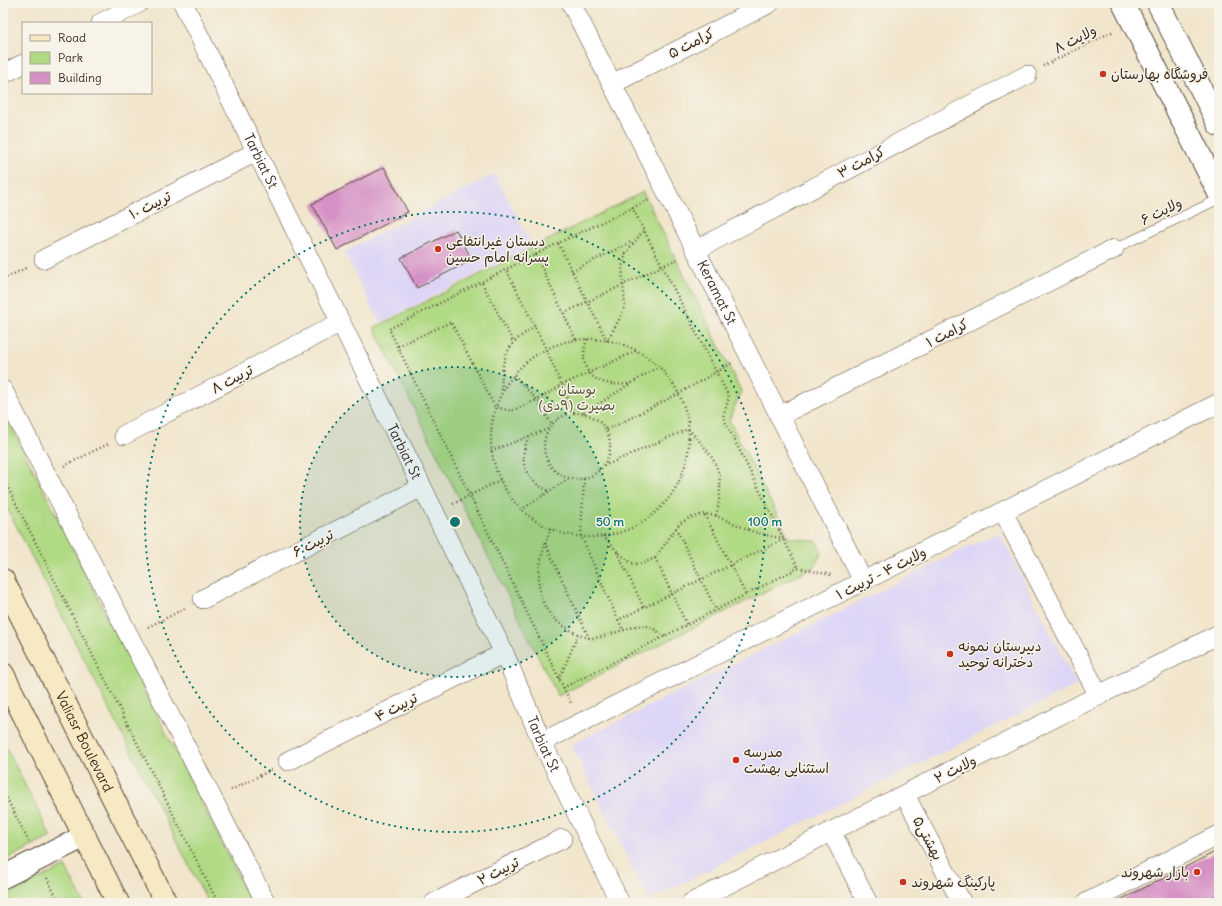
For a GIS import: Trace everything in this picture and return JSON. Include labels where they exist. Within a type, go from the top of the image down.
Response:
[{"type":"main road","name":"Valiasr Boulevard","points":[[3,580],[166,903]]},
{"type":"main road","points":[[3,674],[118,903]]},
{"type":"street","points":[[103,22],[139,3]]},
{"type":"street","name":"Tarbiat St","points":[[183,3],[504,653],[542,742],[620,903]]},
{"type":"street","name":"Keramat St","points":[[571,3],[863,582]]},
{"type":"street","name":"کرامت ۵","points":[[612,84],[770,3]]},
{"type":"street","points":[[1158,3],[1213,97],[1219,125]]},
{"type":"street","points":[[1128,12],[1219,193]]},
{"type":"street","points":[[3,74],[22,64]]},
{"type":"street","name":"کرامت ۳","points":[[696,250],[1027,75]]},
{"type":"street","points":[[1179,113],[1213,97]]},
{"type":"street","name":"تربیت ۱۰","points":[[44,259],[256,152]]},
{"type":"street","name":"کرامت ۱","points":[[779,416],[1114,249]]},
{"type":"street","name":"تربیت ۸","points":[[124,436],[341,322]]},
{"type":"street","points":[[3,390],[266,903]]},
{"type":"street","name":"ولایت ۴ - تربیت ۱","points":[[542,742],[1219,403]]},
{"type":"street","name":"تربیت ۶","points":[[203,599],[422,487]]},
{"type":"street","points":[[1003,512],[1099,696]]},
{"type":"street","name":"ولایت ۲","points":[[691,903],[1219,634]]},
{"type":"street","name":"تربیت ۴","points":[[288,761],[504,653]]},
{"type":"street","name":"بهشتی۵","points":[[905,795],[962,903]]},
{"type":"street","points":[[831,831],[868,903]]},
{"type":"street","points":[[1086,903],[1219,835]]},
{"type":"street","points":[[3,877],[84,836]]},
{"type":"street","name":"تربیت ۲","points":[[434,903],[562,839]]},
{"type":"lane","name":"ولایت ۶","points":[[1114,249],[1219,199]]},
{"type":"path","name":"ولایت ۸","points":[[1027,75],[1128,12]]},
{"type":"path","points":[[581,723],[389,329],[558,243],[666,191]]},
{"type":"path","points":[[563,688],[798,568],[723,417],[729,397],[632,208]]},
{"type":"path","points":[[607,341],[625,306],[622,267],[626,253],[644,230]]},
{"type":"path","points":[[572,271],[634,241]]},
{"type":"path","points":[[558,243],[607,341]]},
{"type":"path","points":[[564,313],[696,250]]},
{"type":"path","points":[[536,255],[576,340]]},
{"type":"path","points":[[3,279],[44,259]]},
{"type":"path","points":[[507,270],[546,349],[574,413]]},
{"type":"path","points":[[482,283],[513,342]]},
{"type":"path","points":[[398,346],[451,322],[495,407],[511,411],[537,400],[562,385],[636,351]]},
{"type":"path","points":[[502,391],[504,359],[513,342],[522,334],[535,327]]},
{"type":"path","points":[[587,339],[583,352],[588,373],[596,379],[614,386],[630,384]]},
{"type":"path","points":[[587,339],[607,341],[620,344],[636,351],[658,366],[673,383],[683,403],[688,429],[689,447],[684,468],[675,488],[662,506],[638,524],[625,530],[603,536],[581,536],[551,528],[539,523],[521,510],[500,480],[491,451],[490,429],[495,407],[502,391],[514,375],[535,355],[555,345],[576,340],[587,339]]},
{"type":"path","points":[[607,430],[678,394],[748,354]]},
{"type":"path","points":[[583,413],[658,366]]},
{"type":"path","points":[[514,375],[537,400],[552,425]]},
{"type":"path","points":[[491,451],[548,429],[559,418],[574,413],[583,413],[593,416],[601,422],[607,430],[611,445],[608,460],[598,473],[584,479],[569,479],[555,472],[546,459],[544,444],[548,429]]},
{"type":"path","points":[[603,466],[688,429]]},
{"type":"path","points":[[688,429],[703,445],[718,467],[721,483],[721,497],[716,516]]},
{"type":"path","points":[[46,474],[124,436]]},
{"type":"path","points":[[529,436],[524,446],[522,455],[525,469],[533,482],[541,488],[550,491]]},
{"type":"path","points":[[3,478],[218,903]]},
{"type":"path","points":[[521,510],[569,479]]},
{"type":"path","points":[[584,479],[581,536],[624,631]]},
{"type":"path","points":[[436,514],[500,480]]},
{"type":"path","points":[[603,536],[616,550],[631,562],[642,564],[655,558],[665,547],[679,524],[689,518],[705,514],[716,516],[754,532],[784,540]]},
{"type":"path","points":[[705,514],[746,595]]},
{"type":"path","points":[[551,528],[545,543],[539,569],[539,586],[542,600],[554,620],[578,634],[589,638],[624,631],[634,627],[645,626],[665,636]]},
{"type":"path","points":[[676,528],[716,610]]},
{"type":"path","points":[[618,620],[784,540]]},
{"type":"path","points":[[545,543],[589,638]]},
{"type":"path","points":[[616,550],[644,608]]},
{"type":"path","points":[[655,558],[687,624]]},
{"type":"path","points":[[129,637],[203,599]]},
{"type":"path","points":[[559,679],[578,634]]},
{"type":"path","points":[[212,799],[288,761]]},
{"type":"shaded area","name":"دبستان غیرانتفاعی پسرانه امام حسین","points":[[495,174],[532,246],[380,323],[344,252]]},
{"type":"shaded area","points":[[999,532],[1077,685],[649,900],[571,745]]},
{"type":"green space","name":"بوستان بصیرت (۹دی)","points":[[643,192],[741,391],[729,420],[789,538],[816,541],[822,552],[814,567],[558,696],[374,328]]},
{"type":"green space","points":[[3,410],[252,903],[208,903],[3,500]]},
{"type":"green space","points":[[3,741],[51,837],[3,861]]},
{"type":"green space","points":[[65,866],[84,903],[11,903],[7,895]]},
{"type":"building","points":[[384,167],[408,212],[337,250],[312,204]]},
{"type":"building","points":[[456,230],[472,260],[417,288],[401,258]]},
{"type":"building","name":"بازار شهروند","points":[[1219,850],[1219,894],[1200,903],[1114,903]]},
{"type":"place","name":"فروشگاه بهارستان","points":[[1103,74]]},
{"type":"place","name":"دبستان غیرانتفاعی پسرانه امام حسین","points":[[438,249]]},
{"type":"place","name":"دبیرستان نمونه دخترانه توحید","points":[[950,654]]},
{"type":"place","name":"مدرسه استثنایی بهشت","points":[[736,760]]},
{"type":"place","name":"بازار شهروند","points":[[1197,872]]},
{"type":"place","name":"پارکینگ شهروند","points":[[903,882]]}]
